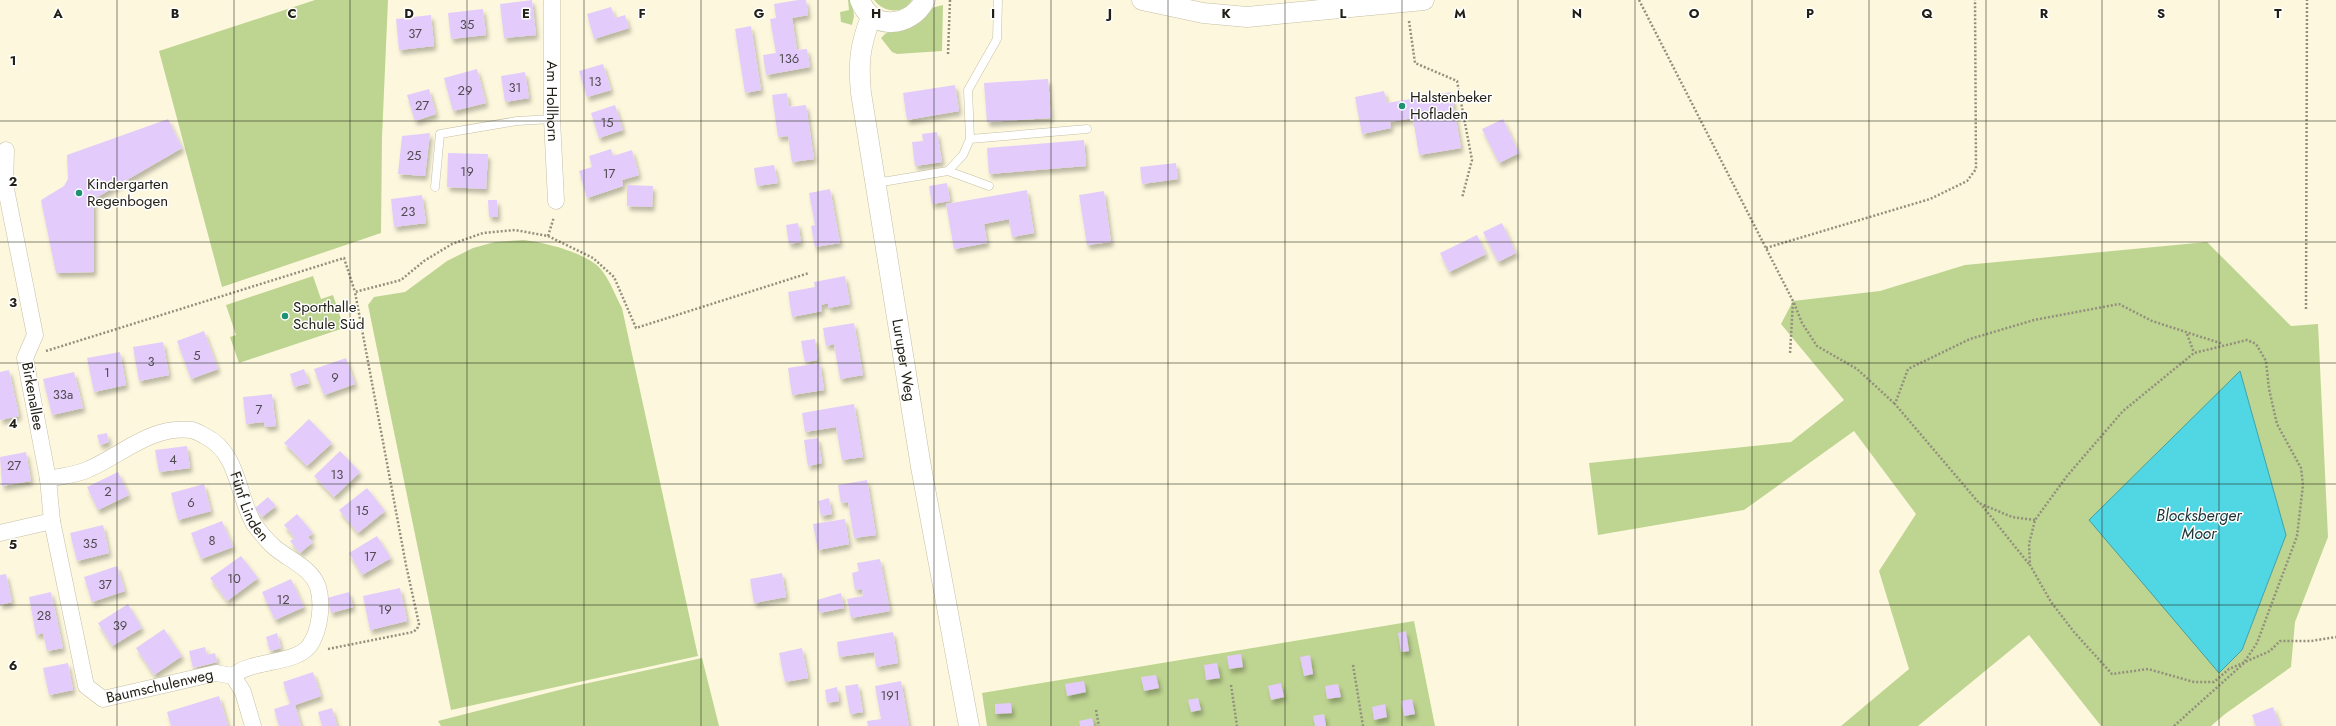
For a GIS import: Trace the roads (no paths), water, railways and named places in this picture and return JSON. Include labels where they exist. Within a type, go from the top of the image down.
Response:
[{"type":"street","name":"Am Hollhorn","points":[[552,0],[552,119],[556,201]]},
{"type":"street","points":[[860,0],[863,9],[871,17],[882,22],[894,23],[907,19],[918,12],[925,0]]},
{"type":"street","points":[[1142,0],[1203,13],[1247,17],[1415,1]]},
{"type":"street","name":"Luruper Weg","points":[[871,17],[862,41],[859,69],[920,461],[969,726]]},
{"type":"street","name":"Birkenallee","points":[[6,150],[5,184],[35,335],[25,358],[48,479],[52,521]]},
{"type":"street","name":"Fünf Linden","points":[[48,479],[87,470],[150,435],[171,430],[193,430],[211,439],[226,454],[235,471],[253,521],[260,533],[273,546],[312,575],[318,587],[321,604],[319,622],[310,645],[300,654],[241,669],[233,676]]},
{"type":"street","points":[[0,533],[52,521]]},
{"type":"street","name":"Baumschulenweg","points":[[52,521],[86,686],[103,699],[216,673],[233,676],[243,692],[253,726]]},
{"type":"lane","points":[[948,171],[963,155],[970,138],[968,90],[997,39],[998,0]]},
{"type":"lane","points":[[435,187],[440,134],[517,121],[552,119]]},
{"type":"lane","points":[[970,138],[1087,129]]},
{"type":"lane","points":[[876,183],[948,171],[989,186]]},
{"type":"water","name":"Blocksberger Moor","points":[[2240,371],[2286,535],[2242,650],[2219,673],[2089,520]]},
{"type":"place","name":"Halstenbeker Hofladen","points":[[1402,106]]},
{"type":"place","name":"Kindergarten Regenbogen","points":[[79,193]]},
{"type":"place","name":"Sporthalle Schule Süd","points":[[285,316]]}]
